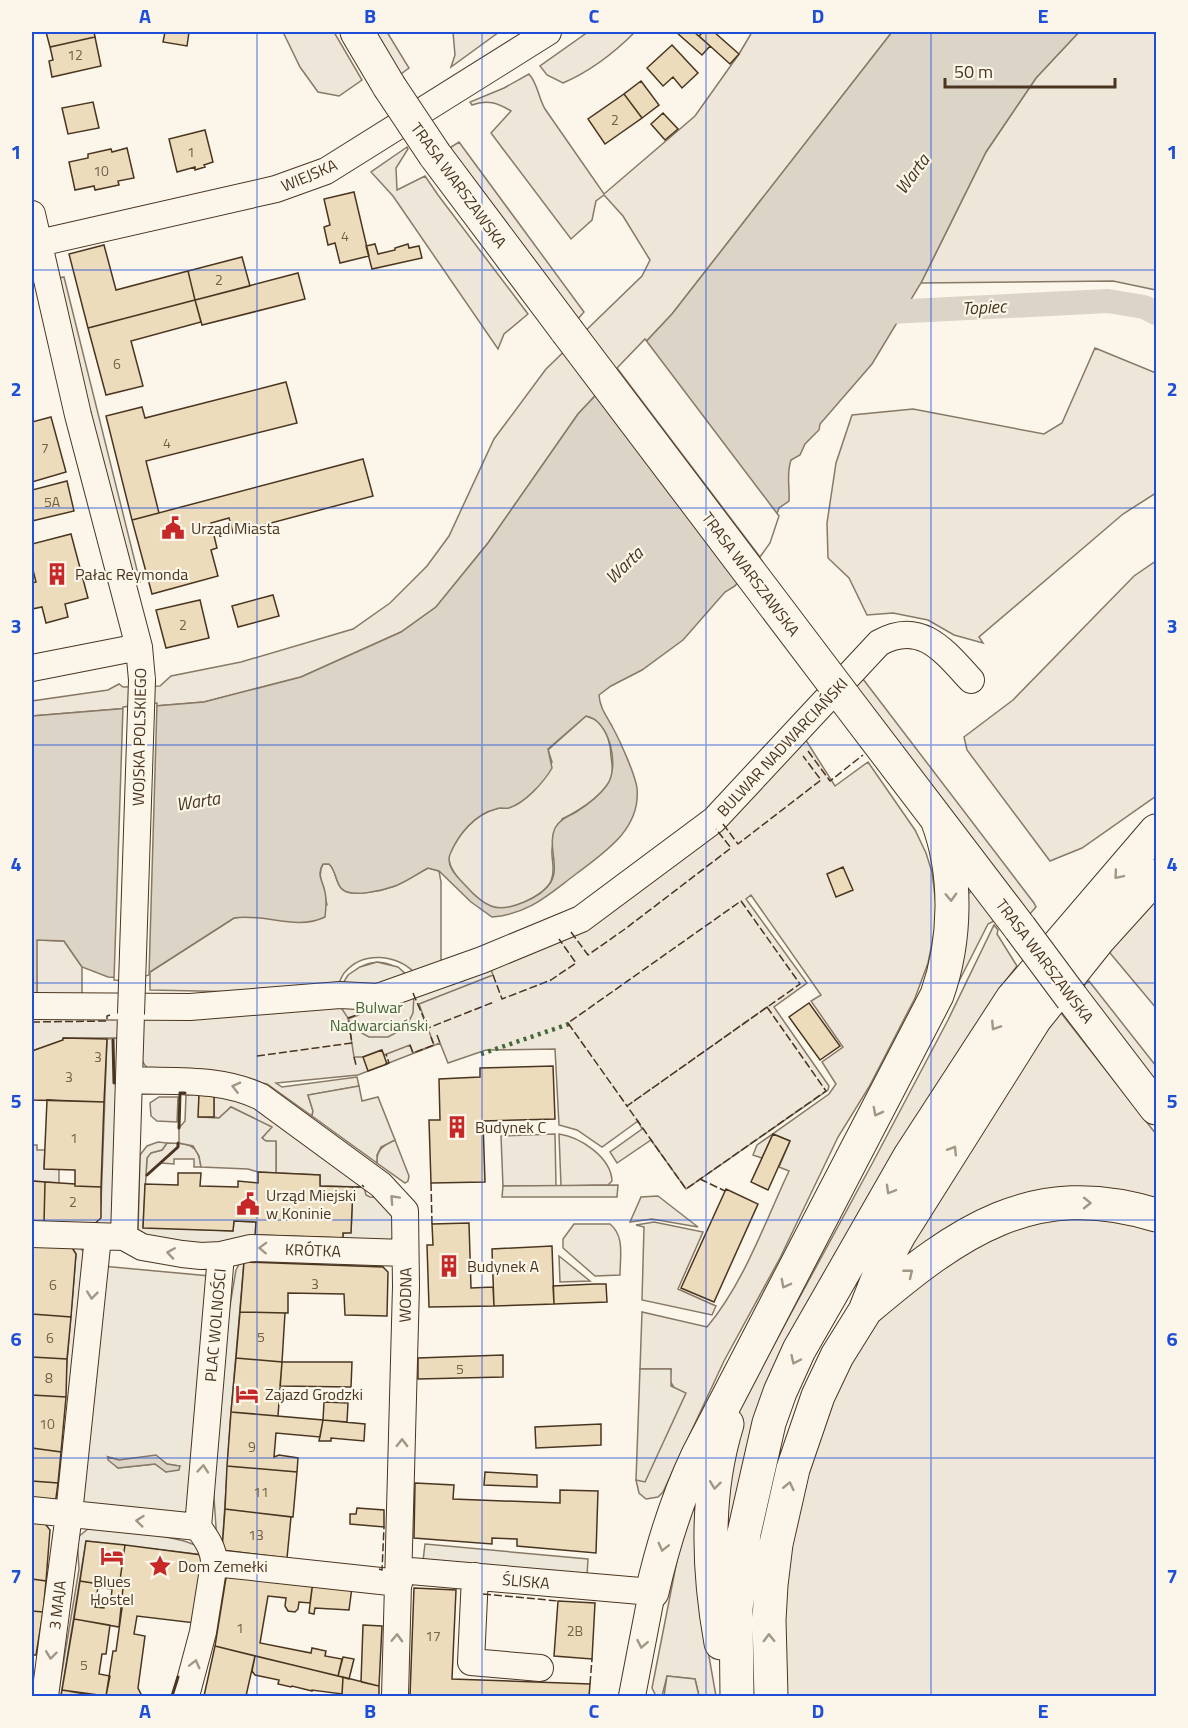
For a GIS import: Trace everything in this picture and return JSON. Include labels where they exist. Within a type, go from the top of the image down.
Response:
[{"type":"main road","name":"TRASA WARSZAWSKA","points":[[357,32],[389,86],[435,155],[1156,1108]]},
{"type":"main road","points":[[652,1592],[676,1502],[698,1455],[937,995],[949,948],[951,914],[948,867],[937,819]]},
{"type":"main road","points":[[737,1696],[735,1625],[744,1533],[769,1423],[799,1350],[910,1156],[1012,999],[1156,831]]},
{"type":"main road","points":[[771,1696],[769,1620],[776,1544],[793,1469],[818,1396],[837,1356],[865,1311],[884,1263],[899,1235],[1035,1019],[1099,939],[1156,876]]},
{"type":"main road","points":[[865,1311],[944,1248],[981,1226],[1010,1215],[1048,1206],[1091,1203],[1121,1206],[1156,1215]]},
{"type":"main road","points":[[731,1696],[713,1591],[711,1524],[723,1439],[752,1348]]},
{"type":"street","name":"WIEJSKA","points":[[39,243],[276,189],[326,171],[548,32]]},
{"type":"street","name":"WOJSKA POLSKIEGO","points":[[32,214],[78,415],[139,647],[142,680],[124,1237]]},
{"type":"street","name":"BULWAR NADWARCIAŃSKI","points":[[32,1006],[190,1007],[340,995],[378,997],[482,960],[581,919],[714,820],[879,643],[908,636],[925,638],[940,646],[971,680]]},
{"type":"street","points":[[32,668],[139,647]]},
{"type":"street","name":"WODNA","points":[[130,1080],[209,1082],[233,1085],[261,1097],[381,1185],[405,1211],[395,1696]]},
{"type":"street","name":"PLAC WOLNOŚCI","points":[[32,1234],[124,1237],[142,1247],[160,1251],[201,1256],[221,1255],[198,1527]]},
{"type":"street","points":[[69,1514],[98,1237]]},
{"type":"street","name":"KRÓTKA","points":[[221,1255],[251,1248],[405,1253]]},
{"type":"street","points":[[32,1510],[198,1527],[209,1542],[214,1555],[214,1563],[203,1632],[186,1696]]},
{"type":"street","name":"3 MAJA","points":[[45,1696],[69,1514]]},
{"type":"street","name":"ŚLISKA","points":[[214,1563],[399,1576],[475,1576],[652,1592]]},
{"type":"street","points":[[475,1576],[471,1662],[540,1668]]},
{"type":"street","points":[[632,1696],[652,1592]]},
{"type":"green space","points":[[283,32],[334,32],[362,80],[339,96],[318,92],[300,67]]},
{"type":"green space","points":[[370,32],[387,32],[409,68],[398,76]]},
{"type":"green space","points":[[453,32],[499,32],[451,67],[455,55]]},
{"type":"green space","points":[[588,32],[635,32],[602,61],[563,83],[547,75],[540,66]]},
{"type":"green space","points":[[752,32],[892,32],[672,314],[578,414],[488,543],[436,607],[401,632],[301,677],[204,702],[32,716],[32,701],[108,690],[119,684],[123,687],[160,686],[171,676],[241,662],[353,629],[390,603],[427,566],[449,536],[494,439],[546,369],[642,276],[650,260],[623,216],[604,195],[596,201],[592,220],[571,239],[491,133],[511,111],[492,103],[483,102],[472,105],[470,102],[504,88],[529,74],[545,109],[604,194],[695,116]]},
{"type":"green space","points":[[1079,32],[1156,32],[1156,290],[1113,281],[921,283],[986,152],[1036,78]]},
{"type":"green space","points":[[459,142],[584,312],[576,321],[448,149]]},
{"type":"green space","points":[[407,147],[408,149],[396,168],[397,190],[425,176],[528,314],[504,334],[498,349],[393,196],[371,172]]},
{"type":"green space","points":[[1095,348],[1156,373],[1156,493],[1123,514],[979,637],[983,643],[954,635],[928,620],[893,613],[867,615],[849,578],[828,558],[827,523],[836,463],[852,415],[913,409],[1044,434],[1062,423]]},
{"type":"green space","points":[[1156,561],[1156,796],[1082,848],[1050,861],[967,750],[964,737],[1013,700],[1134,576]]},
{"type":"green space","points":[[863,679],[1034,903],[1036,907],[1029,915],[851,688]]},
{"type":"green space","points":[[586,716],[599,721],[608,738],[612,769],[609,783],[591,801],[562,819],[553,845],[553,873],[547,887],[525,902],[507,908],[492,907],[486,904],[470,892],[456,875],[449,859],[453,846],[462,832],[481,816],[495,809],[512,806],[530,792],[552,762],[548,750]]},
{"type":"green space","name":"Bulwar Nadwarciański","points":[[795,723],[835,786],[868,762],[915,830],[932,872],[936,904],[935,929],[928,963],[915,998],[869,1087],[838,1137],[780,1258],[724,1361],[663,1492],[658,1497],[646,1499],[639,1493],[636,1480],[645,1481],[675,1389],[670,1381],[671,1369],[640,1369],[642,1312],[707,1327],[720,1310],[753,1252],[789,1171],[779,1167],[790,1141],[773,1134],[762,1158],[753,1155],[757,1145],[829,1094],[836,1084],[822,1062],[843,1047],[811,1001],[821,995],[751,895],[746,899],[807,983],[774,1007],[829,1086],[828,1090],[686,1189],[651,1140],[617,1163],[610,1152],[642,1129],[638,1121],[602,1147],[577,1130],[559,1125],[555,1049],[486,1050],[448,1063],[440,1043],[358,1075],[276,1083],[282,1087],[357,1077],[359,1086],[308,1095],[313,1111],[312,1116],[267,1084],[219,1074],[151,1071],[140,1056],[139,1038],[64,1038],[32,1051],[32,997],[37,997],[36,940],[64,941],[82,967],[82,994],[243,997],[340,988],[355,971],[372,963],[391,965],[410,978],[583,909],[713,809]]},
{"type":"green space","points":[[323,864],[329,864],[333,869],[341,888],[352,893],[367,893],[390,888],[428,868],[439,871],[441,962],[415,973],[408,967],[390,959],[380,957],[361,960],[344,973],[338,985],[246,992],[150,990],[150,972],[234,918],[248,916],[266,918],[327,905],[320,873]]},
{"type":"green space","points":[[972,890],[994,921],[988,924],[947,1005],[968,894]]},
{"type":"green space","points":[[1156,893],[1156,1008],[1105,947]]},
{"type":"green space","points":[[994,925],[1017,966],[1001,987],[800,1324],[723,1605],[721,1518],[739,1409],[948,1020]]},
{"type":"green space","points":[[1089,981],[1156,1066],[1156,1087],[1082,987]]},
{"type":"green space","points":[[1054,1004],[1156,1134],[1156,1204],[1130,1195],[889,1268]]},
{"type":"green space","points":[[214,1095],[245,1099],[364,1187],[320,1186],[320,1175],[276,1173],[276,1142],[262,1138],[271,1127],[231,1107],[219,1118],[214,1117]]},
{"type":"green space","points":[[159,1097],[178,1097],[177,1122],[157,1121],[151,1116],[150,1103]]},
{"type":"green space","points":[[555,1134],[556,1186],[503,1186],[501,1136]]},
{"type":"green space","points":[[559,1134],[576,1139],[600,1156],[610,1172],[612,1181],[608,1185],[561,1186]]},
{"type":"green space","points":[[395,1140],[409,1176],[405,1183],[377,1163],[378,1154],[382,1148]]},
{"type":"green space","points":[[167,1143],[191,1146],[198,1153],[201,1167],[194,1167],[194,1159],[174,1159],[174,1164],[161,1163],[146,1176],[147,1158],[150,1153],[162,1150]]},
{"type":"green space","points":[[32,1145],[37,1145],[37,1150],[45,1150],[44,1168],[59,1169],[59,1183],[32,1181]]},
{"type":"green space","points":[[658,1196],[698,1227],[652,1219],[630,1222],[641,1197]]},
{"type":"green space","points":[[1074,1215],[1156,1229],[1156,1696],[785,1696],[785,1581],[810,1449],[853,1353],[878,1321],[903,1296],[1003,1228]]},
{"type":"green space","points":[[654,1222],[703,1232],[678,1289],[716,1306],[712,1315],[642,1300],[644,1227],[636,1225]]},
{"type":"green space","points":[[574,1224],[610,1224],[615,1229],[621,1247],[620,1275],[595,1276],[563,1248],[563,1239]]},
{"type":"green space","points":[[559,1256],[590,1281],[560,1282]]},
{"type":"green space","points":[[696,1501],[708,1651],[716,1696],[699,1696],[695,1679],[667,1676],[662,1696],[656,1696],[652,1688],[681,1540]]},
{"type":"shaded area","points":[[64,277],[140,582],[130,585],[54,279]]},
{"type":"shaded area","points":[[484,950],[493,975],[419,1004],[434,1045],[413,1053],[410,1045],[384,1055],[381,1050],[363,1057],[354,1057],[348,1019],[340,1006],[340,988],[348,975],[360,967],[377,962],[398,967],[410,978]],"holes":[[[414,994],[413,1013],[409,1021],[403,1029],[388,1037],[369,1037],[358,1031],[348,1019]]]},
{"type":"shaded area","points":[[121,1038],[115,1224],[44,1223],[101,1205],[107,1039]]},
{"type":"shaded area","points":[[359,1086],[362,1101],[378,1097],[395,1140],[381,1147],[377,1155],[377,1163],[312,1116],[313,1111],[308,1095]]},
{"type":"shaded area","points":[[199,1094],[199,1117],[219,1118],[231,1107],[272,1127],[262,1138],[266,1141],[276,1141],[276,1173],[201,1167],[199,1156],[193,1146],[179,1143],[179,1128],[185,1121],[186,1095]]},
{"type":"shaded area","points":[[158,1142],[167,1143],[162,1150],[151,1153],[147,1158],[143,1227],[233,1231],[234,1221],[256,1222],[256,1235],[343,1238],[343,1233],[351,1232],[353,1187],[364,1187],[366,1195],[370,1197],[386,1198],[396,1215],[394,1243],[176,1245],[138,1232],[140,1155],[147,1146]]},
{"type":"shaded area","points":[[618,1185],[617,1197],[502,1197],[503,1186]]},
{"type":"shaded area","points":[[69,1243],[78,1245],[88,1257],[62,1505],[55,1505],[76,1254]]},
{"type":"shaded area","points":[[242,1259],[383,1262],[383,1267],[244,1262],[222,1550],[382,1570],[218,1557],[213,1483],[228,1317],[236,1270]]},
{"type":"shaded area","points":[[102,1266],[210,1276],[188,1515],[80,1505]],"holes":[[[156,1456],[167,1464],[179,1466],[166,1472],[155,1464],[118,1468],[108,1457],[119,1460]]]},
{"type":"shaded area","points":[[640,1369],[671,1369],[671,1386],[686,1393],[645,1482],[636,1480]]},
{"type":"shaded area","points":[[89,1528],[140,1531],[184,1541],[204,1548],[209,1556],[200,1625],[178,1696],[172,1696],[195,1623],[202,1555],[86,1541],[61,1696],[58,1696],[79,1569],[77,1538]]},
{"type":"shaded area","points":[[425,1544],[588,1559],[587,1576],[423,1561]]},
{"type":"shaded area","points":[[667,1676],[695,1679],[699,1696],[664,1696]]},
{"type":"water","name":"Warta","points":[[892,32],[1079,32],[1036,78],[986,152],[921,283],[872,364],[820,424],[819,430],[805,444],[800,455],[791,460],[788,476],[789,501],[779,508],[767,542],[735,586],[725,592],[683,640],[642,670],[599,695],[602,708],[627,758],[637,788],[637,803],[633,816],[619,838],[609,848],[527,908],[492,917],[471,902],[439,871],[428,868],[390,888],[367,893],[352,893],[341,888],[329,864],[323,864],[320,875],[326,895],[325,917],[303,922],[234,918],[150,972],[127,978],[108,977],[82,967],[64,941],[37,940],[37,997],[32,997],[32,716],[204,702],[301,677],[401,632],[436,607],[488,543],[578,414],[672,314]],"holes":[[[586,716],[594,719],[607,735],[610,745],[613,767],[611,777],[597,796],[562,820],[555,828],[552,841],[554,869],[551,882],[540,893],[515,905],[498,908],[484,902],[474,895],[450,866],[449,857],[458,838],[481,815],[498,808],[509,808],[528,797],[552,768],[548,749]]]},
{"type":"water","points":[[156,1455],[167,1464],[180,1466],[179,1470],[166,1472],[155,1464],[118,1468],[108,1460],[108,1457],[119,1460]]},
{"type":"pier","points":[[645,339],[779,516],[770,543],[760,557],[617,368]]},
{"type":"pier","points":[[157,703],[149,975],[127,981],[114,980],[123,707]]},
{"type":"building","points":[[46,32],[94,32],[95,37],[50,47]]},
{"type":"building","points":[[165,32],[189,32],[187,46],[163,42]]},
{"type":"building","points":[[676,32],[694,32],[710,46],[702,55]]},
{"type":"building","points":[[703,32],[714,32],[739,54],[730,64],[699,36]]},
{"type":"building","points":[[95,37],[101,66],[52,77],[49,61],[53,60],[50,47]]},
{"type":"building","points":[[672,45],[698,73],[682,88],[673,77],[663,86],[647,68]]},
{"type":"building","points":[[641,81],[659,105],[642,118],[624,94]]},
{"type":"building","points":[[624,94],[642,118],[605,144],[588,119]]},
{"type":"building","points":[[93,102],[99,128],[68,134],[62,108]]},
{"type":"building","points":[[663,113],[678,129],[665,140],[651,124]]},
{"type":"building","points":[[205,130],[213,162],[195,170],[195,167],[177,172],[169,139]]},
{"type":"building","points":[[127,148],[134,178],[118,181],[119,185],[95,190],[94,186],[75,190],[69,162],[88,158],[88,154]]},
{"type":"building","points":[[354,192],[369,256],[340,263],[335,243],[328,245],[324,227],[330,225],[324,199]]},
{"type":"building","points":[[375,244],[378,254],[408,244],[409,248],[419,246],[422,258],[372,269],[366,246]]},
{"type":"building","points":[[104,245],[116,290],[188,271],[195,300],[88,328],[69,254]]},
{"type":"building","points":[[242,257],[250,286],[195,300],[188,271]]},
{"type":"building","points":[[298,273],[305,299],[202,325],[195,300]]},
{"type":"building","points":[[195,300],[201,322],[131,341],[143,386],[106,395],[88,328]]},
{"type":"building","points":[[286,382],[297,423],[146,461],[159,513],[132,520],[106,416],[142,407],[145,418]]},
{"type":"building","points":[[51,417],[66,472],[32,482],[32,422]]},
{"type":"building","name":"Urząd Miasta","points":[[363,459],[373,496],[233,533],[229,518],[211,523],[217,548],[211,550],[218,576],[152,594],[132,520]]},
{"type":"building","points":[[67,481],[74,511],[32,521],[32,490]]},
{"type":"building","name":"Pałac Reymonda","points":[[71,534],[88,598],[65,604],[68,617],[46,623],[42,607],[32,609],[32,583],[36,582],[32,566],[32,544]]},
{"type":"building","points":[[273,595],[279,616],[238,627],[232,606]]},
{"type":"building","points":[[200,600],[209,638],[166,648],[156,610]]},
{"type":"building","points":[[843,867],[853,890],[836,897],[827,874]]},
{"type":"building","points":[[809,1003],[840,1046],[820,1060],[789,1017]]},
{"type":"building","points":[[63,1038],[107,1039],[104,1102],[32,1100],[32,1051],[63,1040]]},
{"type":"building","points":[[382,1050],[387,1064],[368,1071],[363,1057]]},
{"type":"building","name":"Budynek C","points":[[553,1066],[555,1119],[483,1121],[485,1182],[431,1183],[429,1120],[440,1120],[439,1079],[480,1077],[480,1068]]},
{"type":"building","points":[[199,1094],[214,1095],[214,1117],[198,1117]]},
{"type":"building","points":[[47,1100],[104,1102],[101,1187],[75,1186],[75,1170],[44,1169]]},
{"type":"building","points":[[773,1134],[790,1141],[768,1190],[751,1182]]},
{"type":"building","name":"Urząd Miejski w Koninie","points":[[258,1172],[320,1175],[320,1186],[353,1187],[351,1233],[343,1233],[343,1238],[255,1235],[256,1222],[234,1221],[233,1231],[143,1228],[145,1184],[178,1185],[178,1173],[201,1173],[200,1186],[238,1187],[238,1181],[258,1183]]},
{"type":"building","points":[[32,1181],[45,1182],[44,1223],[32,1222]]},
{"type":"building","points":[[45,1182],[101,1187],[101,1218],[92,1226],[44,1223]]},
{"type":"building","points":[[726,1189],[758,1204],[714,1302],[681,1288]]},
{"type":"building","name":"Budynek A","points":[[469,1223],[471,1288],[493,1287],[494,1306],[429,1307],[427,1245],[433,1245],[432,1224]]},
{"type":"building","points":[[32,1242],[69,1243],[76,1254],[71,1317],[32,1314]]},
{"type":"building","points":[[552,1246],[554,1304],[494,1306],[492,1249]]},
{"type":"building","points":[[244,1262],[383,1267],[388,1272],[387,1316],[345,1315],[344,1294],[288,1293],[288,1313],[240,1312]]},
{"type":"building","points":[[606,1284],[607,1302],[554,1304],[553,1286]]},
{"type":"building","points":[[240,1312],[285,1313],[282,1362],[236,1358]]},
{"type":"building","points":[[32,1314],[71,1317],[67,1359],[32,1357]]},
{"type":"building","points":[[503,1355],[503,1377],[418,1379],[418,1358]]},
{"type":"building","points":[[32,1357],[67,1359],[66,1397],[32,1395]]},
{"type":"building","points":[[236,1358],[282,1362],[278,1416],[231,1412]]},
{"type":"building","points":[[282,1362],[352,1362],[351,1387],[280,1386]]},
{"type":"building","points":[[32,1395],[66,1397],[61,1452],[32,1448]]},
{"type":"building","points":[[324,1402],[348,1403],[347,1422],[323,1420]]},
{"type":"building","points":[[231,1412],[323,1420],[320,1437],[276,1433],[274,1457],[279,1455],[298,1458],[297,1472],[227,1466]]},
{"type":"building","points":[[323,1420],[365,1424],[364,1441],[331,1438],[331,1441],[319,1441]]},
{"type":"building","points":[[601,1424],[601,1445],[536,1448],[535,1427]]},
{"type":"building","points":[[32,1448],[61,1452],[58,1483],[32,1481]]},
{"type":"building","points":[[227,1466],[297,1472],[293,1517],[225,1509]]},
{"type":"building","points":[[485,1472],[537,1475],[537,1487],[484,1485]]},
{"type":"building","points":[[32,1481],[58,1483],[55,1505],[32,1503]]},
{"type":"building","points":[[415,1483],[454,1485],[453,1499],[560,1503],[560,1490],[598,1491],[596,1553],[517,1546],[517,1539],[492,1538],[492,1544],[414,1538]]},
{"type":"building","points":[[357,1508],[384,1510],[384,1527],[350,1524],[350,1514],[356,1514]]},
{"type":"building","points":[[225,1509],[291,1517],[287,1558],[222,1550]]},
{"type":"building","points":[[32,1519],[43,1521],[50,1530],[46,1581],[32,1579]]},
{"type":"building","points":[[86,1541],[125,1545],[119,1587],[80,1581]]},
{"type":"building","points":[[125,1545],[202,1555],[195,1623],[137,1616],[134,1634],[145,1636],[138,1688],[142,1696],[106,1696],[122,1608],[123,1588],[119,1587]]},
{"type":"building","points":[[233,1571],[313,1581],[310,1603],[299,1602],[295,1612],[288,1611],[285,1606],[286,1598],[268,1596],[260,1643],[311,1653],[312,1648],[326,1651],[325,1656],[342,1659],[338,1676],[215,1646],[226,1578]]},
{"type":"building","points":[[32,1579],[46,1581],[43,1612],[32,1611]]},
{"type":"building","points":[[80,1581],[123,1588],[119,1627],[74,1619]],"holes":[[[98,1587],[112,1589],[111,1600],[106,1599],[104,1608],[95,1607]]]},
{"type":"building","points":[[313,1581],[352,1587],[349,1610],[315,1608],[314,1614],[309,1613]]},
{"type":"building","points":[[414,1588],[456,1590],[452,1679],[590,1684],[589,1696],[410,1696]]},
{"type":"building","points":[[558,1601],[595,1603],[592,1659],[554,1656]]},
{"type":"building","points":[[32,1611],[43,1612],[36,1655],[32,1655]]},
{"type":"building","points":[[74,1619],[110,1625],[106,1654],[102,1654],[99,1674],[110,1676],[106,1696],[62,1690]]},
{"type":"building","points":[[363,1625],[382,1626],[379,1686],[361,1682]]},
{"type":"building","points":[[215,1646],[255,1656],[246,1696],[204,1696]]},
{"type":"building","points":[[255,1656],[343,1677],[342,1694],[291,1687],[278,1684],[279,1680],[255,1675],[252,1671]]},
{"type":"building","points":[[343,1657],[354,1659],[349,1679],[338,1676]]},
{"type":"building","points":[[343,1677],[379,1686],[379,1696],[342,1696]]},
{"type":"building","points":[[62,1690],[91,1695],[91,1696],[61,1696]]},
{"type":"waterway","name":"Topiec","points":[[870,313],[1108,301],[1144,307],[1156,313]]},
{"type":"hedge","points":[[481,1054],[569,1024]]},
{"type":"fence","points":[[808,751],[830,781],[863,755]]},
{"type":"fence","points":[[723,824],[738,844],[821,780],[803,756]]},
{"type":"fence","points":[[571,932],[588,955],[625,929],[731,848],[716,829]]},
{"type":"fence","points":[[741,901],[800,984],[627,1106],[568,1023],[741,901]]},
{"type":"fence","points":[[493,975],[502,999],[551,980],[576,963],[559,939]]},
{"type":"fence","points":[[413,993],[428,1028],[494,1002]]},
{"type":"fence","points":[[767,1007],[826,1091],[686,1189],[627,1106],[767,1007]]},
{"type":"fence","points":[[257,1056],[352,1043],[348,1018],[376,1008]]},
{"type":"fence","points":[[32,1022],[107,1021],[107,1016],[110,1015]]},
{"type":"fence","points":[[437,1035],[440,1043]]},
{"type":"fence","points":[[410,1045],[413,1053],[434,1045],[431,1037]]},
{"type":"fence","points":[[385,1064],[389,1063],[386,1054]]},
{"type":"fence","points":[[354,1057],[356,1065]]},
{"type":"fence","points":[[700,1179],[725,1191]]},
{"type":"fence","points":[[431,1183],[432,1224]]},
{"type":"fence","points":[[353,1187],[364,1187],[362,1185]]},
{"type":"fence","points":[[379,1569],[382,1570],[384,1527]]},
{"type":"fence","points":[[483,1594],[558,1601]]},
{"type":"fence","points":[[590,1684],[592,1659]]},
{"type":"wall","points":[[113,1040],[114,1083]]},
{"type":"wall","points":[[179,1128],[180,1093],[185,1093]]},
{"type":"wall","points":[[147,1175],[178,1147],[178,1143]]},
{"type":"wall","points":[[172,1696],[178,1677]]},
{"type":"place","name":"Urząd Miasta","points":[[173,528]]},
{"type":"place","name":"Pałac Reymonda","points":[[57,574]]},
{"type":"place","name":"Budynek C","points":[[457,1127]]},
{"type":"place","name":"Urząd Miejski w Koninie","points":[[248,1204]]},
{"type":"place","name":"Budynek A","points":[[449,1266]]},
{"type":"place","name":"Zajazd Grodzki","points":[[247,1394]]},
{"type":"place","name":"Blues Hostel","points":[[112,1556]]},
{"type":"place","name":"Dom Zemełki","points":[[160,1566]]}]
